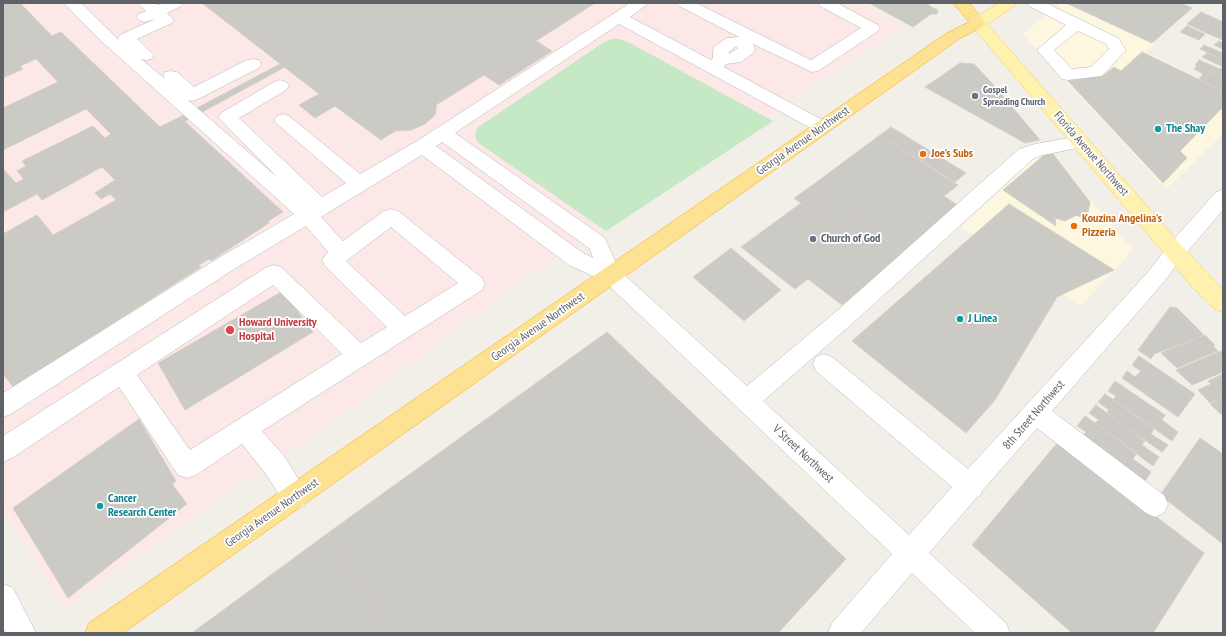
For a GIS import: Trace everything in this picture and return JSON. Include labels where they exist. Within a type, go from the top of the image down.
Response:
[{"type":"highway","name":"Florida Avenue Northwest","points":[[962,3],[978,23]]},
{"type":"highway","name":"Georgia Avenue Northwest","points":[[99,633],[953,36],[978,23]]},
{"type":"main road","points":[[978,23],[1009,3]]},
{"type":"main road","name":"Florida Avenue Northwest","points":[[978,23],[1202,283],[1223,303]]},
{"type":"street","points":[[72,3],[104,35],[315,212]]},
{"type":"street","points":[[104,35],[152,7],[176,3]]},
{"type":"street","points":[[3,406],[224,265],[255,248],[423,146],[640,3]]},
{"type":"street","points":[[684,3],[747,39],[812,67],[872,28],[825,3]]},
{"type":"street","points":[[1034,3],[1077,24]]},
{"type":"street","points":[[152,7],[166,20],[126,38],[192,95],[253,64]]},
{"type":"street","points":[[619,17],[717,64],[822,127]]},
{"type":"street","points":[[717,64],[735,58],[747,49],[747,39]]},
{"type":"street","points":[[280,86],[227,117],[315,212],[341,253]]},
{"type":"street","points":[[283,120],[360,184]]},
{"type":"street","points":[[442,133],[598,244],[611,275]]},
{"type":"street","points":[[746,401],[846,316],[1026,154],[1035,150],[1080,142]]},
{"type":"street","points":[[423,146],[576,259],[611,275]]},
{"type":"street","name":"8th Street Northwest","points":[[842,633],[1155,278],[1175,252],[1223,196]]},
{"type":"street","points":[[122,372],[188,466],[474,284],[391,216],[332,260],[403,328]]},
{"type":"street","points":[[3,450],[274,273],[360,356]]},
{"type":"street","name":"V Street Northwest","points":[[611,275],[996,633]]},
{"type":"street","points":[[824,364],[971,487]]},
{"type":"street","points":[[1036,413],[1155,504]]},
{"type":"street","points":[[245,429],[275,465],[295,497]]},
{"type":"street","points":[[3,598],[22,633]]},
{"type":"shaded area","name":"Howard University Hospital","points":[[3,3],[859,3],[905,27],[825,78],[509,290],[365,398],[64,608],[3,507]]},
{"type":"shaded area","points":[[1059,3],[1066,3],[1154,44],[1146,52],[1223,90],[1223,134],[1166,189],[1023,34]]},
{"type":"shaded area","points":[[1048,149],[1133,250],[1080,306],[961,227],[1034,159]]},
{"type":"green space","points":[[611,39],[619,39],[628,42],[773,121],[606,231],[477,142],[475,135],[477,128],[601,44]]},
{"type":"building","points":[[3,3],[20,3],[52,36],[61,32],[160,127],[180,117],[283,212],[268,221],[269,223],[211,261],[209,259],[199,265],[201,267],[13,387],[3,374],[3,234],[37,215],[53,235],[116,200],[110,194],[101,199],[95,193],[115,180],[102,167],[42,200],[37,194],[3,212],[3,169],[16,183],[24,179],[17,171],[26,166],[22,161],[93,126],[105,138],[111,134],[86,109],[3,150],[3,108],[58,82],[36,59],[20,66],[23,69],[3,78]]},
{"type":"building","points":[[202,3],[595,3],[536,41],[552,51],[499,85],[484,75],[436,105],[435,115],[425,124],[411,130],[395,131],[381,140],[335,106],[315,118],[299,105],[319,94]]},
{"type":"building","points":[[869,3],[927,3],[931,7],[938,10],[937,14],[931,14],[913,27]]},
{"type":"building","points":[[1066,3],[1181,3],[1192,8],[1152,43]]},
{"type":"building","points":[[1201,12],[1223,22],[1223,24],[1211,35],[1187,24]]},
{"type":"building","points":[[1223,24],[1223,40],[1211,35]]},
{"type":"building","points":[[1187,26],[1205,34],[1199,40],[1180,32]]},
{"type":"building","points":[[1219,41],[1223,43],[1223,49],[1214,45]]},
{"type":"building","points":[[1204,45],[1223,53],[1223,60],[1200,49]]},
{"type":"building","name":"The Shay","points":[[1142,52],[1223,91],[1223,107],[1180,151],[1187,158],[1163,183],[1068,81],[1104,75],[1114,67],[1121,71]]},
{"type":"building","points":[[1207,53],[1223,60],[1223,67],[1202,57]]},
{"type":"building","points":[[1199,60],[1220,69],[1223,67],[1223,78],[1195,65]]},
{"type":"building","points":[[960,63],[974,64],[991,82],[980,91],[947,72]]},
{"type":"building","points":[[280,64],[285,67],[184,122],[180,117]]},
{"type":"building","points":[[1197,66],[1223,78],[1223,91],[1199,79],[1203,74],[1194,69]]},
{"type":"building","points":[[947,72],[980,91],[991,82],[1040,140],[1025,143],[925,87]]},
{"type":"building","name":"Joe's Subs","points":[[891,127],[966,173],[955,182],[880,135]]},
{"type":"building","points":[[880,135],[958,185],[944,196],[957,205],[903,252],[810,187]]},
{"type":"building","points":[[1050,150],[1090,202],[1088,212],[1079,217],[1077,215],[1065,221],[1055,218],[1056,226],[1003,190]]},
{"type":"building","points":[[810,187],[903,252],[889,266],[794,198]]},
{"type":"building","points":[[801,203],[889,266],[842,305],[808,279],[795,289],[741,247]]},
{"type":"building","name":"J Linea","points":[[1009,204],[1114,270],[1057,297],[995,400],[966,433],[852,341]]},
{"type":"building","points":[[731,248],[781,290],[744,321],[693,277]]},
{"type":"building","points":[[283,291],[313,332],[185,410],[158,363]]},
{"type":"building","points":[[1170,307],[1177,308],[1202,333],[1203,336],[1154,354],[1151,359],[1138,350]]},
{"type":"building","points":[[607,332],[846,559],[778,633],[390,633],[328,533]]},
{"type":"building","points":[[1205,335],[1215,345],[1213,346],[1218,351],[1177,368],[1161,353]]},
{"type":"building","points":[[1221,351],[1223,353],[1223,372],[1192,385],[1176,370]]},
{"type":"building","points":[[1139,356],[1195,394],[1178,417],[1122,378],[1127,371],[1135,377],[1141,371],[1132,365]]},
{"type":"building","points":[[1223,374],[1223,398],[1210,403],[1198,390],[1211,384],[1208,381]]},
{"type":"building","points":[[1115,381],[1165,415],[1162,420],[1178,432],[1172,441],[1113,400],[1116,396],[1108,391]]},
{"type":"building","points":[[1105,394],[1154,428],[1151,434],[1168,445],[1162,452],[1106,413],[1109,410],[1098,402]]},
{"type":"building","points":[[1223,398],[1223,416],[1210,404]]},
{"type":"building","points":[[1096,405],[1145,441],[1142,445],[1159,457],[1153,466],[1095,423],[1099,420],[1089,413]]},
{"type":"building","points":[[1085,416],[1137,453],[1133,459],[1151,472],[1144,483],[1082,437],[1086,432],[1077,426]]},
{"type":"building","name":"Cancer Research Center","points":[[139,419],[176,481],[172,484],[187,504],[68,598],[13,508]]},
{"type":"building","points":[[1200,438],[1223,454],[1223,544],[1160,495]]},
{"type":"building","points":[[1058,442],[1204,553],[1153,633],[1072,633],[972,545]]},
{"type":"building","points":[[328,533],[390,633],[192,633]]},
{"type":"place","name":"Gospel Spreading Church","points":[[975,96]]},
{"type":"place","name":"The Shay","points":[[1158,129]]},
{"type":"place","name":"Joe's Subs","points":[[923,154]]},
{"type":"place","name":"Kouzina Angelina's Pizzeria","points":[[1074,226]]},
{"type":"place","name":"Church of God","points":[[813,239]]},
{"type":"place","name":"J Linea","points":[[960,319]]},
{"type":"place","name":"Howard University Hospital","points":[[230,330]]},
{"type":"place","name":"Cancer Research Center","points":[[100,506]]}]
